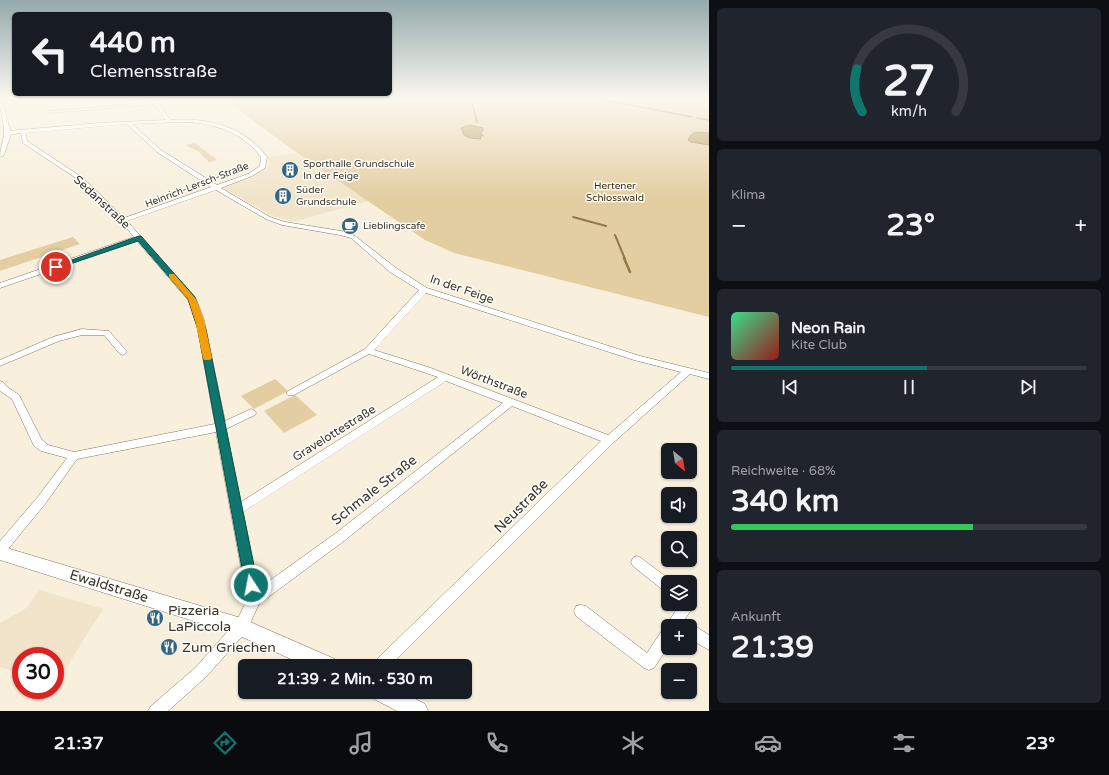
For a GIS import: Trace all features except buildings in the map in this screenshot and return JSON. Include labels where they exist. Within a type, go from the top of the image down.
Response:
[{"type":"main road","points":[[0,155],[5,138]]},
{"type":"main road","name":"Ewaldstraße","points":[[0,553],[241,627],[312,659]]},
{"type":"main road","points":[[395,699],[418,711]]},
{"type":"street","name":"Heinrich-Lersch-Straße","points":[[5,138],[22,132]]},
{"type":"street","name":"Sedanstraße","points":[[23,132],[25,142],[81,179],[123,220],[192,299],[200,320],[254,600]]},
{"type":"street","name":"In der Feige","points":[[138,132],[148,142],[216,188],[276,222],[341,233],[353,237],[393,270],[424,290],[628,355],[687,372],[709,376]]},
{"type":"street","name":"Heinrich-Lersch-Straße","points":[[123,220],[216,188],[259,170],[265,163],[261,152],[239,135],[233,132]]},
{"type":"street","points":[[0,286],[139,238]]},
{"type":"street","points":[[292,393],[368,351],[424,290]]},
{"type":"street","points":[[0,363],[56,340],[82,332],[106,333],[123,352]]},
{"type":"street","name":"Wörthstraße","points":[[368,351],[445,377],[609,440]]},
{"type":"street","name":"Neustraße","points":[[387,659],[609,440],[687,372]]},
{"type":"street","name":"Gravelottestraße","points":[[237,510],[445,377]]},
{"type":"street","points":[[0,384],[3,388],[16,397],[38,443],[45,448],[74,456],[221,427],[251,413]]},
{"type":"street","name":"Schmale Straße","points":[[254,600],[340,537],[511,402]]},
{"type":"street","points":[[0,550],[41,501],[74,456]]},
{"type":"street","points":[[637,562],[661,581]]},
{"type":"street","points":[[156,711],[201,672],[241,627],[254,600]]},
{"type":"street","points":[[581,611],[649,663],[661,645]]},
{"type":"street","points":[[697,635],[709,643]]},
{"type":"shaded area","points":[[463,132],[482,132],[483,136],[480,136],[481,139],[470,138],[464,135]]},
{"type":"shaded area","points":[[695,132],[709,133],[709,145],[691,142],[688,140]]},
{"type":"shaded area","points":[[297,153],[369,201],[292,222],[269,214],[225,189],[226,186],[253,176],[268,167],[268,157]]},
{"type":"shaded area","points":[[40,590],[103,609],[64,671],[64,647],[12,647],[12,671],[0,667],[0,623],[25,609]]},
{"type":"green space","name":"Hertener Schlosswald","points":[[269,132],[709,132],[709,317],[454,253],[425,240]]},
{"type":"green space","points":[[195,143],[217,160],[209,162],[199,152],[186,145]]},
{"type":"green space","points":[[73,237],[80,244],[0,271],[0,260]]},
{"type":"green space","points":[[275,379],[288,391],[254,409],[241,396]]},
{"type":"green space","points":[[295,395],[317,415],[284,433],[264,411]]},
{"type":"waterway","points":[[573,217],[606,226]]},
{"type":"waterway","points":[[615,235],[625,259]]},
{"type":"waterway","points":[[624,258],[630,272]]},
{"type":"slow traffic","points":[[171,275],[192,299],[200,320],[207,358]]},
{"type":"place","name":"Sporthalle Grundschule In der Feige","points":[[290,170]]},
{"type":"place","name":"Süder Grundschule","points":[[283,196]]},
{"type":"place","name":"Lieblingscafe","points":[[350,226]]},
{"type":"place","name":"Pizzeria LaPiccola","points":[[155,618]]},
{"type":"place","name":"Zum Griechen","points":[[169,647]]},
{"type":"route","points":[[56,267],[139,238],[192,299],[198,313],[202,330],[251,585]]}]
